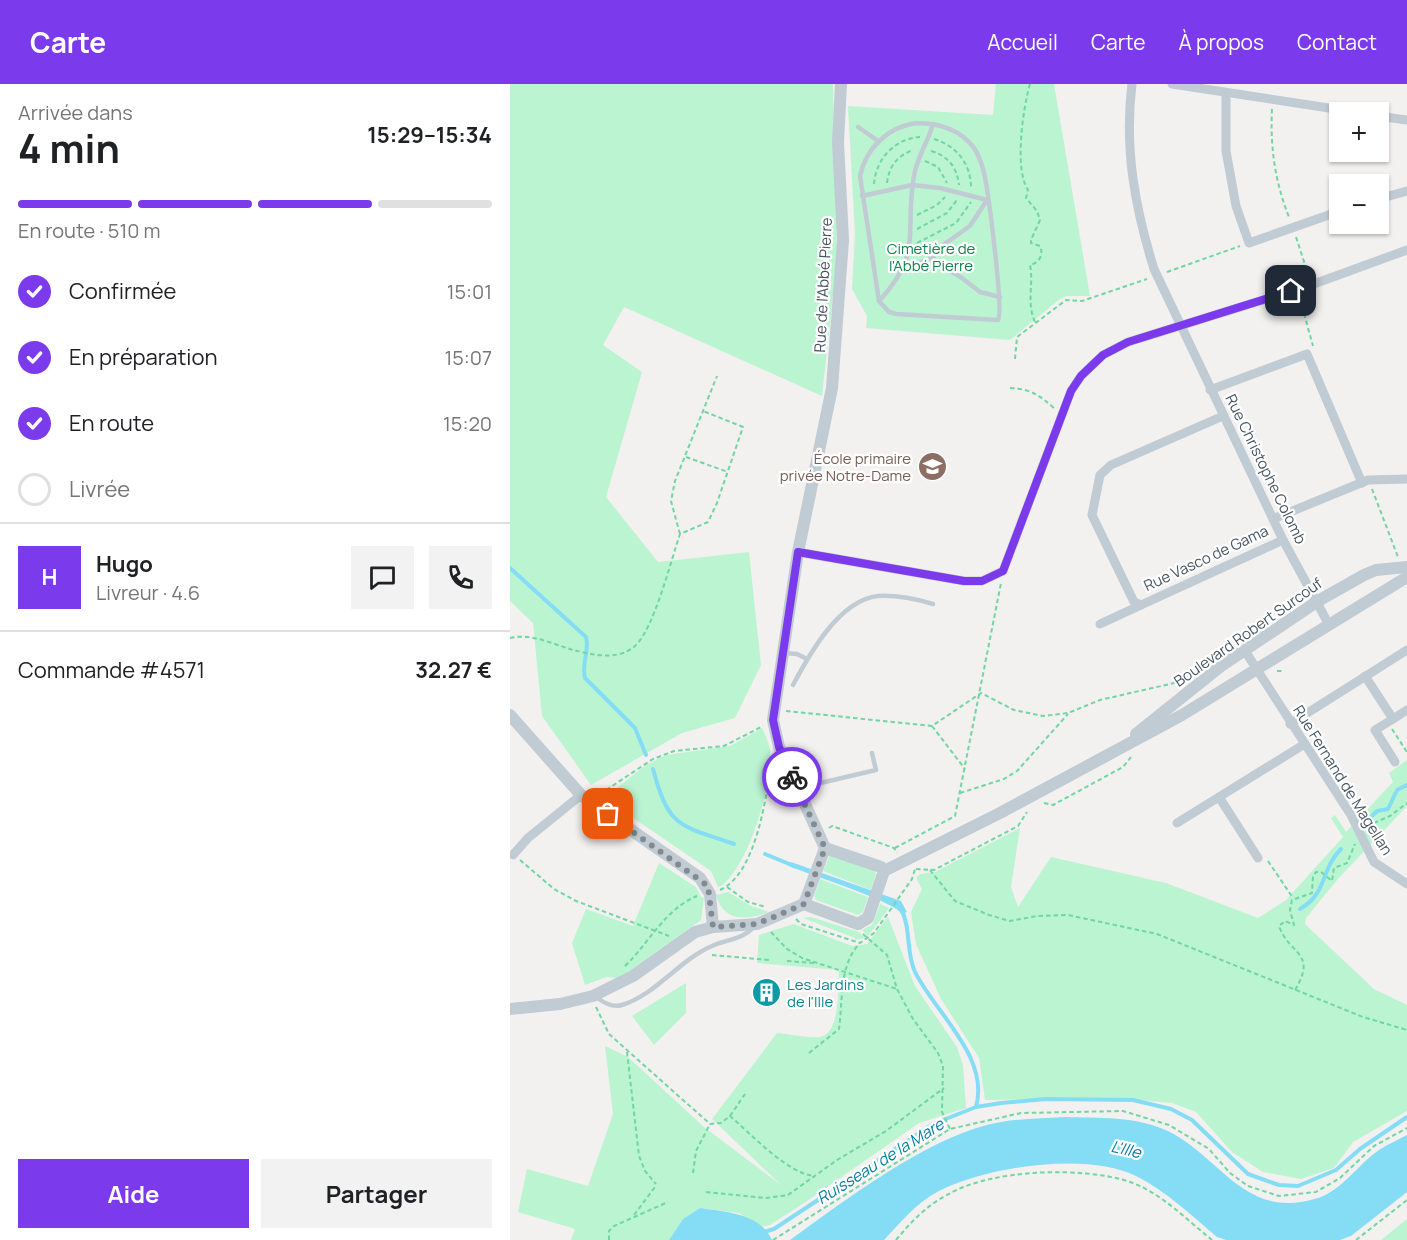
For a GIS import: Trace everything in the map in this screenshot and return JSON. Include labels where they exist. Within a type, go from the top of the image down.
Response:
[{"type":"street","name":"Rue de l'Abbé Pierre","points":[[774,715],[798,552],[831,388],[842,261],[837,122],[841,84]]},
{"type":"street","name":"Rue Christophe Colomb","points":[[1132,84],[1129,135],[1133,187],[1141,225],[1157,276],[1283,540],[1328,623]]},
{"type":"street","points":[[1172,84],[1329,108]]},
{"type":"street","points":[[1226,93],[1226,150],[1236,206],[1249,243],[1329,215]]},
{"type":"street","points":[[1389,118],[1407,120]]},
{"type":"street","points":[[1389,196],[1407,191]]},
{"type":"street","points":[[798,552],[964,581],[982,581],[1003,571],[1061,414],[1081,376],[1103,355],[1128,342],[1311,285],[1407,250]]},
{"type":"street","points":[[1210,390],[1307,354],[1365,481]]},
{"type":"street","name":"Rue Vasco de Gama","points":[[1142,605],[1134,602],[1092,515],[1100,476],[1111,465],[1223,416]]},
{"type":"street","points":[[1273,519],[1365,481],[1407,479]]},
{"type":"street","name":"Rue Vasco de Gama","points":[[1100,624],[1283,540]]},
{"type":"street","name":"Boulevard Robert Surcouf","points":[[1119,749],[1166,707],[1318,601],[1364,574],[1404,570]]},
{"type":"street","name":"Boulevard Robert Surcouf","points":[[882,876],[906,867],[1257,671],[1404,570]]},
{"type":"street","points":[[1290,724],[1407,650]]},
{"type":"street","name":"Rue Fernand de Magellan","points":[[1245,651],[1303,745],[1314,757],[1351,815],[1374,862],[1407,884]]},
{"type":"street","points":[[1365,676],[1390,721]]},
{"type":"street","points":[[1395,762],[1375,730],[1407,711]]},
{"type":"street","points":[[510,715],[585,798],[700,878],[710,894],[713,927]]},
{"type":"street","points":[[510,1009],[560,1004],[593,996],[633,976],[681,941],[713,927],[757,924],[804,904],[822,853],[818,834],[779,747],[774,715]]},
{"type":"street","points":[[1177,823],[1303,745]]},
{"type":"street","points":[[1220,797],[1258,858]]},
{"type":"street","points":[[513,855],[528,838],[585,798]]},
{"type":"street","points":[[804,904],[858,924],[868,918],[882,876],[881,867],[822,853]]},
{"type":"lane","points":[[908,124],[933,124],[960,134],[974,148],[983,166],[1000,297],[1001,315],[994,321],[896,314],[889,312],[879,301],[862,196],[862,169],[878,141],[908,124]]},
{"type":"lane","points":[[904,270],[909,246],[912,185],[918,159],[933,124]]},
{"type":"lane","points":[[858,127],[878,141]]},
{"type":"lane","points":[[862,196],[912,185],[940,188],[987,200]]},
{"type":"lane","points":[[879,301],[904,270],[933,257],[936,250],[970,226],[987,200]]},
{"type":"lane","points":[[933,257],[936,262],[980,292],[1000,297]]},
{"type":"lane","points":[[793,685],[807,659],[837,620],[856,606],[875,596],[918,600],[933,604]]},
{"type":"lane","points":[[783,653],[796,654],[807,659]]},
{"type":"lane","points":[[798,788],[876,770],[872,753]]},
{"type":"lane","points":[[593,996],[606,1003],[620,1006],[654,988],[712,946],[748,933],[757,924]]},
{"type":"path","points":[[1030,84],[1024,111],[1021,166],[1023,181],[1028,190],[1026,198],[1037,211],[1040,220],[1031,243],[1040,246],[1041,256],[1039,261],[1029,265],[1032,282],[1028,299],[1035,321]]},
{"type":"path","points":[[909,246],[949,228],[963,216],[972,198]]},
{"type":"path","points":[[1015,359],[1017,337],[1035,321],[1066,300],[1083,301],[1249,243]]},
{"type":"path","points":[[510,638],[531,637],[580,652],[611,656],[635,646],[644,635],[680,534],[671,501],[675,481],[717,376]]},
{"type":"path","points":[[1010,388],[1028,389],[1036,393],[1061,414]]},
{"type":"path","points":[[680,534],[708,522],[743,427],[703,411]]},
{"type":"path","points":[[686,457],[728,472]]},
{"type":"path","points":[[1365,481],[1404,570]]},
{"type":"path","points":[[894,848],[955,816],[981,693],[1003,571]]},
{"type":"path","points":[[1274,671],[1283,671]]},
{"type":"path","points":[[1179,686],[1192,676]]},
{"type":"path","points":[[981,693],[1014,710],[1043,716],[1068,713],[1100,700],[1184,681]]},
{"type":"path","points":[[585,798],[653,759],[674,751],[724,746],[774,715],[932,726],[981,693]]},
{"type":"path","points":[[960,793],[1004,779],[1017,771],[1068,713]]},
{"type":"path","points":[[1390,721],[1407,752]]},
{"type":"path","points":[[932,726],[965,769]]},
{"type":"path","points":[[770,907],[760,907],[748,902],[727,887],[746,861],[754,843],[766,799],[773,755],[779,747]]},
{"type":"path","points":[[1039,802],[1053,806],[1123,767],[1133,755]]},
{"type":"path","points":[[1373,824],[1390,816],[1407,803]]},
{"type":"path","points":[[818,834],[832,826],[894,848],[906,867],[930,870],[1018,826],[1029,808]]},
{"type":"path","points":[[1293,898],[1311,894],[1314,874],[1321,872],[1328,881],[1333,879],[1335,867],[1347,863],[1350,852]]},
{"type":"path","points":[[513,855],[554,889],[576,901]]},
{"type":"path","points":[[1258,858],[1269,861],[1293,898],[1290,910],[1294,925],[1285,921],[1280,926],[1283,936],[1304,960],[1304,972],[1295,990]]},
{"type":"path","points":[[809,1053],[839,1029],[844,971],[848,956],[860,943],[868,940],[912,879],[915,868]]},
{"type":"path","points":[[930,870],[955,901],[989,915],[1010,921],[1037,916],[1068,915],[1157,934],[1363,1017],[1407,1030]]},
{"type":"path","points":[[618,972],[641,950],[664,918],[689,900],[710,894]]},
{"type":"path","points":[[792,910],[801,924],[860,943]]},
{"type":"path","points":[[757,924],[773,933],[787,949],[802,958],[897,989]]},
{"type":"path","points":[[868,940],[887,955],[897,989],[913,1018],[938,1053],[943,1066],[942,1112],[950,1128]]},
{"type":"path","points":[[787,961],[820,963]]},
{"type":"path","points":[[593,996],[596,1009],[609,1034],[710,1124],[721,1123],[730,1116],[745,1094]]},
{"type":"path","points":[[627,1052],[639,1156],[655,1186],[633,1215]]},
{"type":"path","points":[[706,1192],[766,1198],[781,1197],[886,1131],[944,1088]]},
{"type":"path","points":[[773,1240],[950,1128],[1021,1113],[1123,1112],[1169,1125],[1209,1149],[1230,1173],[1248,1186],[1279,1196],[1316,1192],[1340,1178],[1374,1146],[1407,1128]]},
{"type":"path","points":[[730,1116],[775,1155],[805,1176],[815,1176]]},
{"type":"path","points":[[693,1173],[696,1151],[710,1124]]},
{"type":"path","points":[[896,1240],[917,1216],[947,1194],[968,1185],[1024,1173],[1096,1174],[1132,1182],[1161,1200],[1212,1240]]},
{"type":"path","points":[[1356,1240],[1407,1200]]},
{"type":"path","points":[[609,1240],[609,1231],[623,1221],[668,1202]]},
{"type":"green space","points":[[510,84],[833,84],[837,260],[822,396],[624,307],[603,345],[642,372],[606,497],[658,562],[749,552],[761,665],[735,718],[682,733],[591,785],[542,716],[533,623],[510,601]]},
{"type":"green space","name":"Cimetière de l'Abbé Pierre","points":[[996,84],[1054,84],[1090,296],[1067,296],[1060,299],[1010,340],[866,328],[867,316],[852,289],[855,235],[848,106],[993,115]]},
{"type":"green space","points":[[762,728],[770,750],[770,765],[763,803],[750,843],[732,875],[721,886],[718,887],[711,871],[604,798],[646,765],[666,755],[730,746]]},
{"type":"green space","points":[[1407,760],[1407,806],[1338,879],[1306,918],[1305,924],[1374,989],[1407,1005],[1407,1111],[1353,1142],[1334,1168],[1301,1179],[1263,1172],[1232,1152],[1196,1112],[1172,1103],[1112,1098],[985,1100],[979,1058],[941,999],[916,944],[911,912],[922,889],[916,878],[920,874],[935,872],[1020,828],[1011,887],[1018,907],[1051,857],[1166,883],[1258,918],[1286,900],[1343,837],[1331,818],[1335,815],[1346,832],[1393,782],[1389,773]]},
{"type":"green space","points":[[830,855],[874,870],[876,874],[871,890],[823,871]]},
{"type":"green space","points":[[659,863],[696,887],[701,897],[704,898],[701,920],[625,974],[617,978],[606,977],[585,985],[572,943],[586,909],[633,926]]},
{"type":"green space","points":[[820,879],[868,897],[863,912],[858,915],[816,900],[814,896]]},
{"type":"green space","points":[[728,892],[751,906],[769,912],[745,918],[730,915],[720,904],[716,895]]},
{"type":"green space","points":[[880,904],[889,908],[868,936],[862,930],[872,925]]},
{"type":"green space","points":[[811,917],[859,932],[865,938],[855,940],[855,938],[803,918]]},
{"type":"green space","points":[[888,917],[915,986],[957,1047],[963,1065],[966,1108],[919,1123],[770,1225],[761,1227],[739,1213],[700,1208],[683,1219],[669,1240],[571,1240],[575,1229],[518,1212],[527,1169],[588,1186],[613,1114],[605,1046],[628,1057],[704,1127],[781,1185],[712,1119],[777,1033],[814,1037],[826,1034],[835,1019],[839,970],[757,963],[759,935],[794,924],[852,946],[867,944]]},
{"type":"green space","points":[[686,983],[686,1013],[654,1045],[632,1016]]},
{"type":"green space","points":[[1407,1219],[1407,1240],[1381,1240]]},
{"type":"water","points":[[791,862],[901,901],[907,912],[902,914],[868,895],[789,866]]},
{"type":"water","name":"L'Ille","points":[[1065,1117],[1130,1120],[1156,1126],[1187,1143],[1253,1194],[1271,1201],[1293,1203],[1327,1194],[1343,1183],[1379,1150],[1407,1135],[1407,1192],[1351,1236],[1340,1240],[1226,1240],[1217,1237],[1168,1196],[1136,1176],[1115,1168],[1091,1164],[1037,1165],[983,1175],[939,1191],[916,1207],[884,1240],[790,1240],[885,1174],[937,1144],[962,1133],[996,1123]]},
{"type":"water","points":[[700,1208],[741,1215],[751,1219],[766,1231],[772,1240],[669,1240],[683,1219]]},
{"type":"waterway","name":"Ruisseau de la Mare","points":[[510,568],[586,637],[585,678],[635,728],[646,755]]},
{"type":"waterway","name":"Ruisseau de la Mare","points":[[653,769],[665,803],[679,822],[701,833],[734,844]]},
{"type":"waterway","points":[[1372,816],[1377,811],[1388,809],[1397,790],[1407,785]]},
{"type":"waterway","points":[[1300,909],[1309,903],[1320,889],[1334,857],[1341,849]]},
{"type":"waterway","name":"Ruisseau de la Mare","points":[[765,854],[794,866]]},
{"type":"waterway","name":"Ruisseau de la Mare","points":[[901,909],[915,972],[959,1036],[975,1071],[978,1089],[976,1107]]},
{"type":"waterway","points":[[764,1232],[774,1229],[933,1124],[976,1107],[1046,1099],[1133,1100],[1171,1109],[1192,1120],[1248,1174],[1279,1185],[1298,1186],[1336,1170],[1360,1149],[1407,1117]]},
{"type":"way so far","points":[[608,814],[700,878],[708,886],[713,927],[757,924],[804,904],[825,848],[792,777]]},
{"type":"place","name":"École primaire privée Notre-Dame","points":[[932,467]]},
{"type":"place","name":"Les Jardins de l'Ille","points":[[766,993]]},
{"type":"route","points":[[792,777],[779,747],[773,720],[798,552],[964,581],[982,581],[1003,571],[1016,542],[1064,404],[1081,376],[1103,355],[1128,342],[1291,291]]}]
